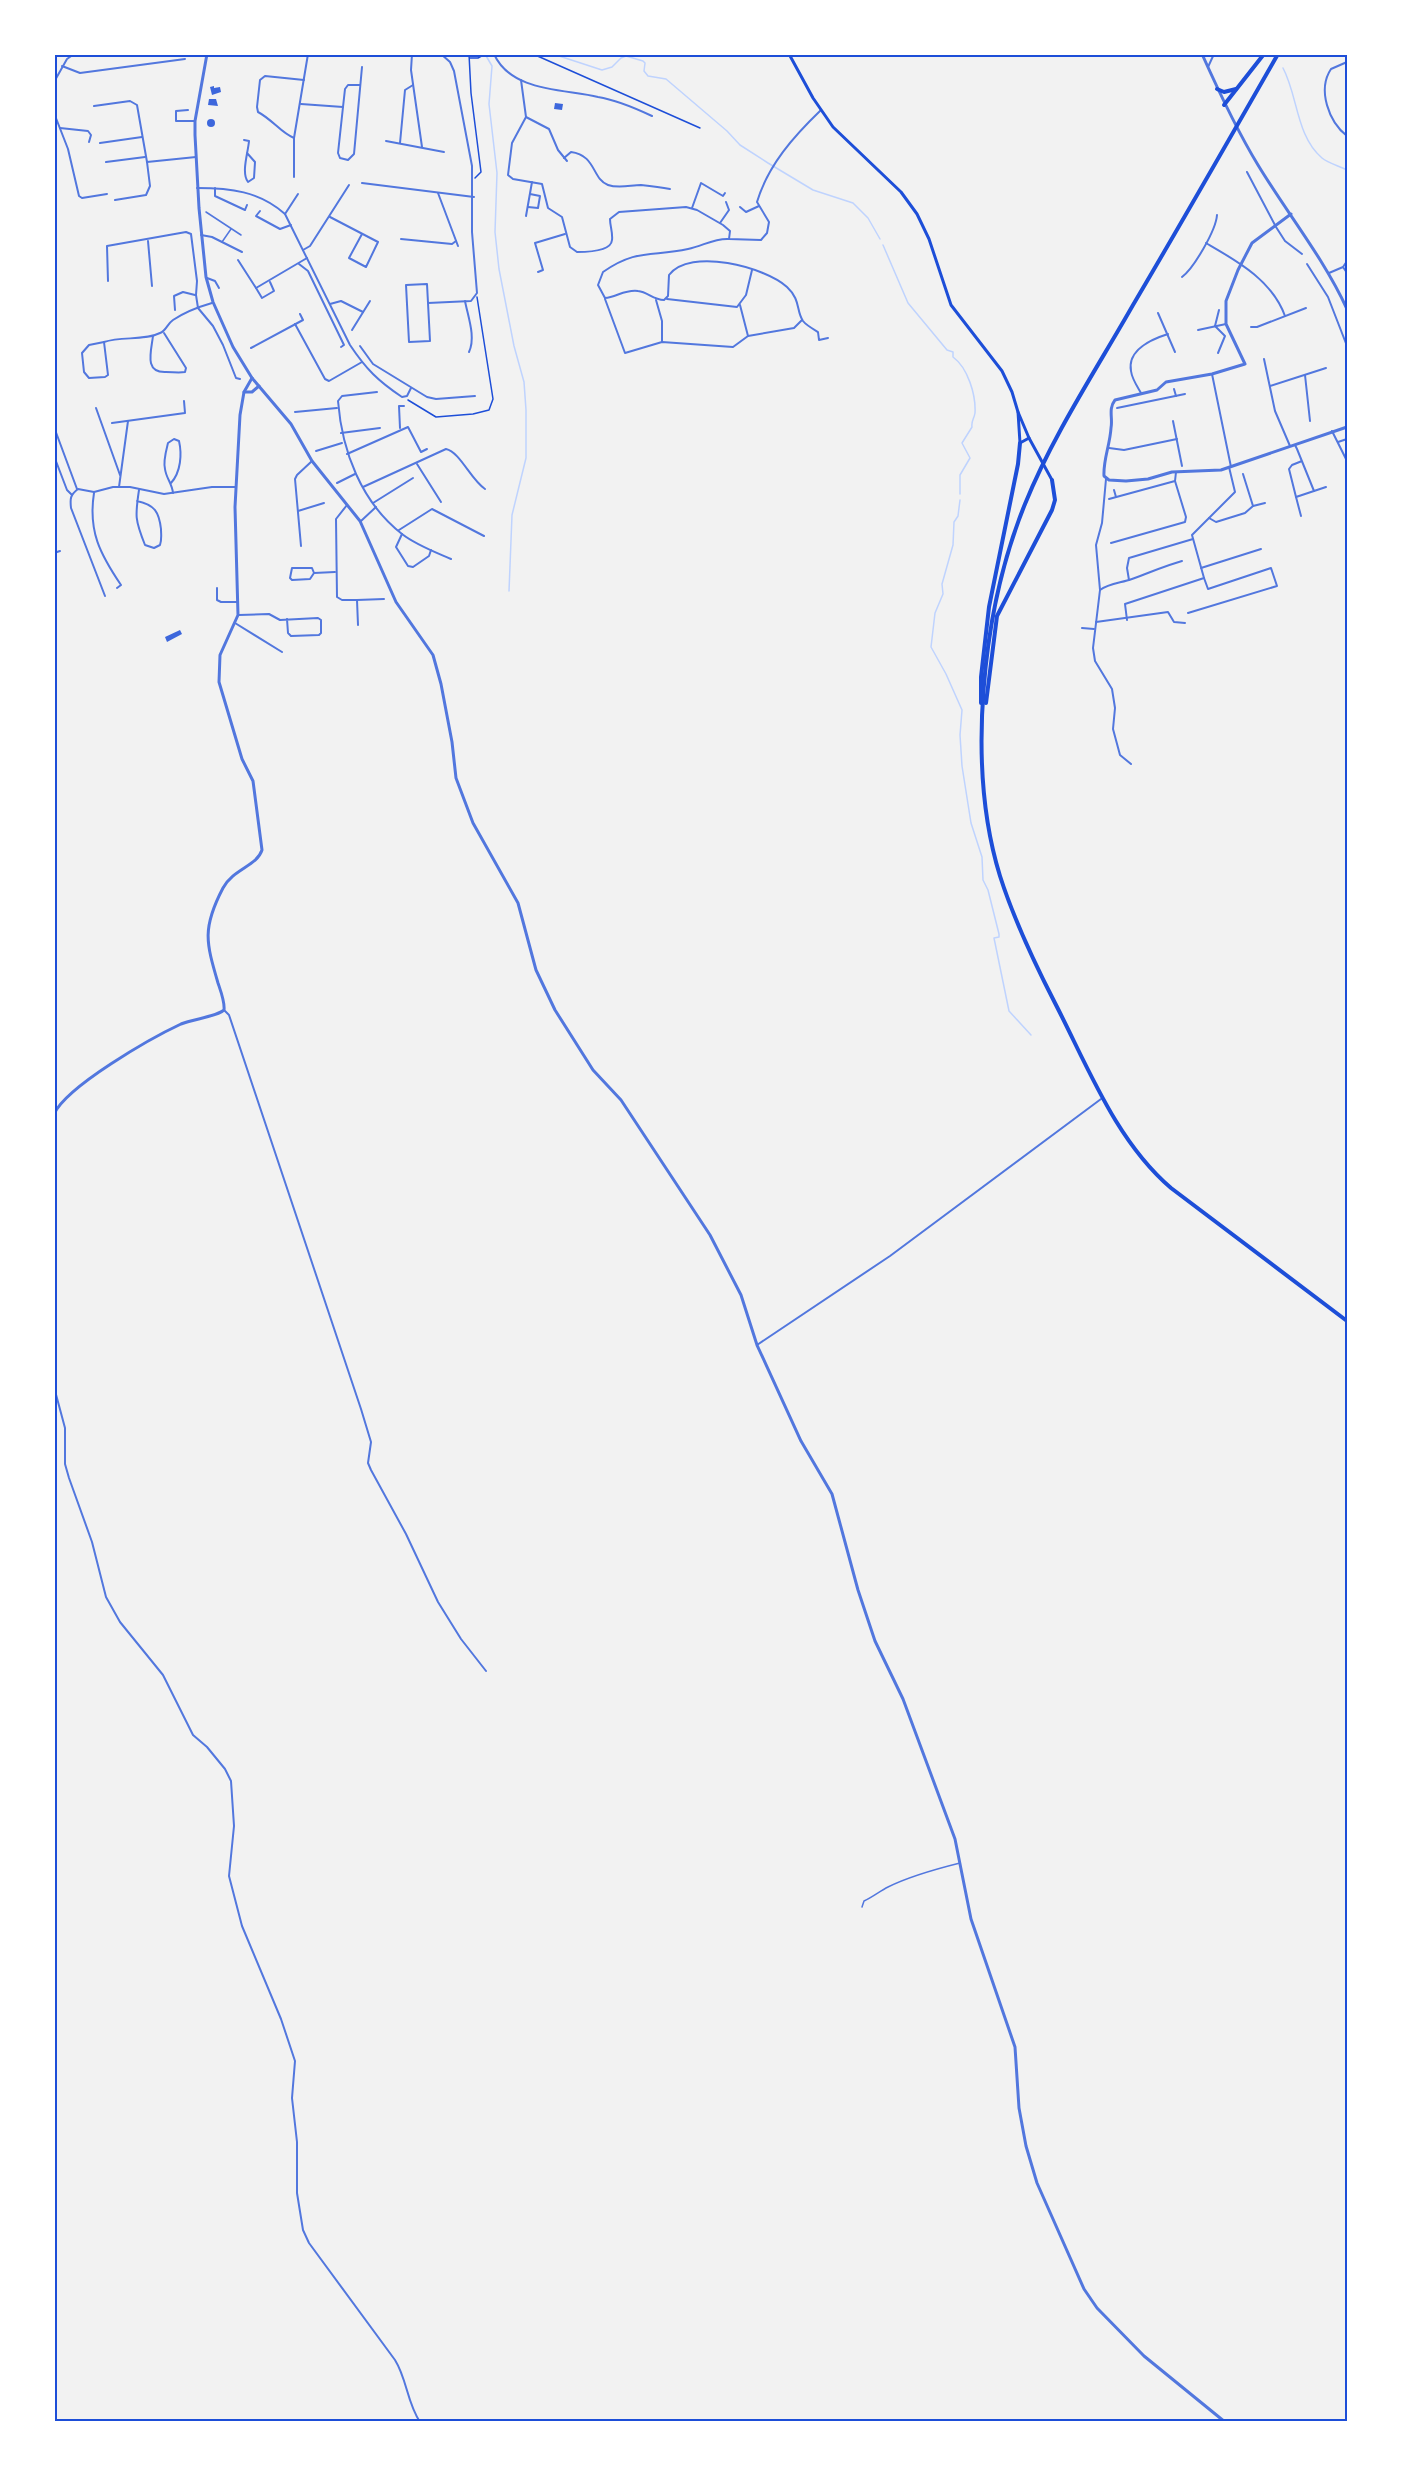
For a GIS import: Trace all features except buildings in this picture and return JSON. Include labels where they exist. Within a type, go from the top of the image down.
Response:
[{"type":"highway","points":[[1224,105],[1264,54]]},
{"type":"highway","points":[[983,716],[987,658],[999,587],[1015,531],[1037,477],[1278,54]]},
{"type":"highway","points":[[1217,89],[1224,92],[1236,89]]},
{"type":"highway","points":[[1020,442],[1007,527],[984,640],[981,677],[985,789],[1000,875],[1030,952],[1104,1098],[1136,1152],[1150,1170],[1347,1321]]},
{"type":"highway","points":[[983,716],[997,616],[1052,510],[1055,500],[1052,480]]},
{"type":"main road","points":[[789,54],[833,127],[901,192],[912,206],[929,239],[951,305],[995,361],[1012,392],[1020,442],[1029,438]]},
{"type":"main road","points":[[1017,412],[1052,480]]},
{"type":"street","points":[[54,82],[62,66],[74,54]]},
{"type":"street","points":[[207,54],[195,121],[201,235],[206,278],[213,302],[233,347],[252,378],[291,424],[312,461],[360,521],[396,602],[433,655],[441,684],[459,788],[473,823],[518,903],[536,970],[555,1010],[594,1070],[621,1100],[704,1224],[741,1294],[757,1345],[801,1442],[832,1494],[858,1590],[875,1641],[903,1699],[950,1823],[961,1863],[971,1919],[1015,2047],[1019,2108],[1026,2146],[1037,2183],[1084,2289],[1097,2308],[1144,2356],[1225,2422]]},
{"type":"street","points":[[294,177],[294,138],[308,54]]},
{"type":"street","points":[[412,54],[413,85],[422,147]]},
{"type":"street","points":[[428,303],[471,301],[477,293],[472,232],[473,178],[454,72],[450,62],[441,54]]},
{"type":"street","points":[[494,54],[504,70],[521,80],[549,88],[609,99],[652,116]]},
{"type":"street","points":[[1202,54],[1224,105],[1244,141],[1329,273],[1347,309]]},
{"type":"street","points":[[1208,67],[1214,54]]},
{"type":"street","points":[[62,66],[80,73],[185,59]]},
{"type":"street","points":[[1347,62],[1330,69],[1325,81],[1332,120],[1347,136]]},
{"type":"street","points":[[362,67],[362,85],[354,154],[348,160],[340,158],[338,153],[345,89],[348,85],[362,85]]},
{"type":"street","points":[[294,138],[287,136],[272,119],[258,112],[260,80],[265,76],[304,80]]},
{"type":"street","points":[[521,80],[526,117],[529,121],[549,129],[558,150],[565,159],[571,152],[582,155],[594,166],[601,181],[610,186],[639,185],[670,189]]},
{"type":"street","points":[[400,143],[405,90],[413,85]]},
{"type":"street","points":[[94,106],[134,103],[137,105],[150,186],[146,195],[116,200]]},
{"type":"street","points":[[301,104],[343,107]]},
{"type":"street","points":[[188,110],[176,111],[176,121],[195,121]]},
{"type":"street","points":[[802,320],[794,328],[748,336],[733,347],[663,342],[625,352],[598,285],[603,272],[611,266],[641,254],[684,250],[714,239],[755,241],[765,237],[769,222],[757,202],[760,194],[778,158],[821,110]]},
{"type":"street","points":[[54,113],[68,149],[79,196],[82,198],[107,194]]},
{"type":"street","points":[[526,117],[512,143],[508,175],[513,179],[542,184],[548,208],[562,217],[570,248],[577,252],[606,248],[612,242],[610,219],[616,213],[680,207],[692,208],[720,223],[729,231],[729,238]]},
{"type":"street","points":[[60,128],[88,131],[91,135],[89,142]]},
{"type":"street","points":[[100,143],[142,137]]},
{"type":"street","points":[[244,140],[249,141],[244,176],[248,182],[255,178],[255,162],[248,153]]},
{"type":"street","points":[[386,141],[444,152]]},
{"type":"street","points":[[106,162],[145,157]]},
{"type":"street","points":[[147,162],[196,157]]},
{"type":"street","points":[[1247,172],[1275,224],[1286,240],[1302,254]]},
{"type":"street","points":[[526,216],[532,182]]},
{"type":"street","points":[[363,183],[474,197]]},
{"type":"street","points":[[692,208],[701,183],[724,194],[720,200]]},
{"type":"street","points":[[303,250],[310,246],[349,186]]},
{"type":"street","points":[[197,188],[247,192],[285,214],[350,345],[362,362],[370,373],[405,397],[411,388]]},
{"type":"street","points":[[215,188],[215,196],[245,210],[247,205]]},
{"type":"street","points":[[438,193],[458,246]]},
{"type":"street","points":[[285,214],[298,194]]},
{"type":"street","points":[[528,207],[537,208],[540,196],[530,194]]},
{"type":"street","points":[[720,223],[729,210],[726,202]]},
{"type":"street","points":[[740,207],[747,212],[759,206]]},
{"type":"street","points":[[260,211],[256,216],[280,229],[291,225]]},
{"type":"street","points":[[1131,764],[1120,755],[1113,729],[1112,689],[1093,656],[1100,590],[1096,545],[1102,523],[1106,479],[1104,468],[1112,428],[1112,405],[1117,399],[1156,390],[1166,382],[1212,374],[1245,364],[1226,324],[1226,301],[1252,243],[1291,214]]},
{"type":"street","points":[[1182,277],[1189,272],[1206,243],[1216,223],[1217,215]]},
{"type":"street","points":[[330,217],[362,234],[378,243],[366,267],[349,258],[362,234]]},
{"type":"street","points":[[108,281],[107,246],[186,232],[190,234],[197,281],[198,308],[213,326],[236,378],[240,379]]},
{"type":"street","points":[[537,272],[543,270],[535,243],[566,234]]},
{"type":"street","points":[[201,235],[207,235],[242,252]]},
{"type":"street","points":[[401,239],[452,244],[456,242]]},
{"type":"street","points":[[148,240],[152,285]]},
{"type":"street","points":[[1206,243],[1241,264],[1274,293],[1285,316]]},
{"type":"street","points":[[256,288],[307,258]]},
{"type":"street","points":[[238,260],[262,298],[274,291],[269,281]]},
{"type":"street","points":[[667,299],[670,273],[696,261],[715,261],[752,270],[785,285],[797,301],[802,320],[818,332],[819,340],[828,338]]},
{"type":"street","points":[[1329,273],[1343,267],[1347,261]]},
{"type":"street","points":[[298,264],[308,271],[344,345],[341,347]]},
{"type":"street","points":[[1307,264],[1328,297],[1347,346]]},
{"type":"street","points":[[1343,267],[1347,273]]},
{"type":"street","points":[[748,336],[740,305],[746,295],[752,270]]},
{"type":"street","points":[[206,278],[216,281],[219,288]]},
{"type":"street","points":[[1347,283],[1347,290]]},
{"type":"street","points":[[427,284],[428,303],[430,341],[409,342],[406,285],[427,284]]},
{"type":"street","points":[[605,298],[634,290],[643,292],[656,300],[740,305]]},
{"type":"street","points":[[175,310],[174,296],[183,292],[196,295]]},
{"type":"street","points":[[656,300],[662,321],[663,342]]},
{"type":"street","points":[[330,304],[340,301],[363,312]]},
{"type":"street","points":[[352,330],[370,301]]},
{"type":"street","points":[[104,342],[108,375],[88,378],[84,372],[82,353],[89,345],[116,338],[153,336],[164,332],[171,321],[213,302]]},
{"type":"street","points":[[465,302],[470,316],[471,347],[469,352]]},
{"type":"street","points":[[1251,327],[1257,327],[1306,308]]},
{"type":"street","points":[[1215,326],[1219,310]]},
{"type":"street","points":[[1158,313],[1175,352]]},
{"type":"street","points":[[251,348],[303,320],[300,314]]},
{"type":"street","points":[[295,324],[329,381],[362,362]]},
{"type":"street","points":[[1198,330],[1226,324]]},
{"type":"street","points":[[1215,326],[1225,336],[1218,353]]},
{"type":"street","points":[[153,336],[152,369],[157,373],[185,372],[186,368],[164,332]]},
{"type":"street","points":[[1141,394],[1131,372],[1135,355],[1147,341],[1168,334]]},
{"type":"street","points":[[360,346],[373,364],[411,388],[436,399],[475,396]]},
{"type":"street","points":[[1264,358],[1275,411],[1290,447]]},
{"type":"street","points":[[1270,386],[1326,368]]},
{"type":"street","points":[[1188,613],[1277,586],[1271,568],[1208,589],[1204,579],[1193,534],[1235,492],[1212,374]]},
{"type":"street","points":[[1305,375],[1310,421]]},
{"type":"street","points":[[252,378],[244,392],[240,415],[236,487],[238,615],[220,655],[219,682],[242,759],[253,781],[262,850],[257,859],[229,878],[215,905],[208,926],[207,946],[224,1010],[229,1015],[237,1038],[360,1406],[371,1442],[368,1463],[406,1534],[438,1602],[461,1639],[486,1671]]},
{"type":"street","points":[[244,392],[252,392],[259,386]]},
{"type":"street","points":[[1174,389],[1176,396]]},
{"type":"street","points":[[377,392],[339,398],[341,433],[355,474],[376,507],[402,534],[451,559]]},
{"type":"street","points":[[1117,408],[1185,394]]},
{"type":"street","points":[[1129,396],[1131,405]]},
{"type":"street","points":[[112,423],[185,413],[184,400]]},
{"type":"street","points":[[401,429],[399,406],[404,405]]},
{"type":"street","points":[[96,408],[120,475]]},
{"type":"street","points":[[295,412],[338,408]]},
{"type":"street","points":[[119,487],[128,421]]},
{"type":"street","points":[[1173,421],[1182,466]]},
{"type":"street","points":[[54,427],[78,489]]},
{"type":"street","points":[[347,454],[408,427],[421,452],[427,449]]},
{"type":"street","points":[[1106,479],[1126,481],[1182,471],[1213,471],[1347,427]]},
{"type":"street","points":[[341,433],[380,428]]},
{"type":"street","points":[[1332,432],[1347,461]]},
{"type":"street","points":[[171,483],[176,478],[181,456],[179,441],[174,439],[168,443],[164,462],[172,493]]},
{"type":"street","points":[[1108,447],[1124,450],[1176,439]]},
{"type":"street","points":[[1338,442],[1347,439]]},
{"type":"street","points":[[316,451],[343,442]]},
{"type":"street","points":[[1295,445],[1314,491]]},
{"type":"street","points":[[62,448],[54,455],[71,497],[71,508],[105,596]]},
{"type":"street","points":[[363,488],[446,449],[450,450],[476,484],[485,489]]},
{"type":"street","points":[[1173,455],[1180,454]]},
{"type":"street","points":[[301,546],[295,479],[297,474],[312,461]]},
{"type":"street","points":[[1301,516],[1289,468],[1302,461]]},
{"type":"street","points":[[416,463],[441,502]]},
{"type":"street","points":[[1111,543],[1185,522],[1186,518],[1175,481],[1176,472]]},
{"type":"street","points":[[337,483],[355,474]]},
{"type":"street","points":[[1243,474],[1253,506]]},
{"type":"street","points":[[373,503],[413,478]]},
{"type":"street","points":[[1109,500],[1175,481]]},
{"type":"street","points":[[1240,486],[1246,484]]},
{"type":"street","points":[[78,489],[94,492],[119,487],[172,493],[212,487],[236,487]]},
{"type":"street","points":[[1296,497],[1326,487]]},
{"type":"street","points":[[71,497],[78,489]]},
{"type":"street","points":[[137,501],[149,504],[159,515],[162,540],[160,545],[154,548],[145,544],[135,513],[137,501],[139,490]]},
{"type":"street","points":[[1114,490],[1116,497]]},
{"type":"street","points":[[94,492],[91,512],[93,529],[106,562],[121,585],[117,588]]},
{"type":"street","points":[[297,511],[324,503]]},
{"type":"street","points":[[1209,518],[1216,522],[1245,513],[1253,506],[1265,503]]},
{"type":"street","points":[[347,505],[336,519],[335,572],[339,599],[384,599]]},
{"type":"street","points":[[360,521],[376,507]]},
{"type":"street","points":[[399,530],[432,509],[484,536]]},
{"type":"street","points":[[402,534],[396,547],[408,566],[413,567],[429,556],[431,550]]},
{"type":"street","points":[[1129,580],[1129,558],[1193,540]]},
{"type":"street","points":[[1116,542],[1117,548]]},
{"type":"street","points":[[1201,568],[1261,549]]},
{"type":"street","points":[[54,553],[60,551]]},
{"type":"street","points":[[1100,590],[1105,586],[1182,561]]},
{"type":"street","points":[[292,568],[312,568],[314,573],[310,579],[292,580],[290,578],[292,568]]},
{"type":"street","points":[[314,573],[335,572]]},
{"type":"street","points":[[1127,620],[1125,604],[1204,579]]},
{"type":"street","points":[[217,588],[217,600],[238,602]]},
{"type":"street","points":[[357,600],[358,625]]},
{"type":"street","points":[[1096,622],[1127,620],[1168,612],[1174,622],[1185,623]]},
{"type":"street","points":[[238,615],[269,614],[280,620],[287,619],[318,618],[321,620],[321,633],[291,636],[288,633],[287,619]]},
{"type":"street","points":[[235,623],[282,652]]},
{"type":"street","points":[[1082,628],[1095,629]]},
{"type":"street","points":[[54,1114],[69,1094],[130,1052],[179,1025],[224,1010]]},
{"type":"street","points":[[757,1345],[856,1280],[1104,1098]]},
{"type":"street","points":[[54,1387],[65,1428],[65,1464],[93,1542],[109,1603],[133,1640],[163,1675],[193,1735],[213,1754],[231,1781],[234,1826],[229,1876],[242,1926],[281,2019],[295,2061],[292,2111],[297,2142],[299,2212],[303,2230],[309,2243],[403,2373],[408,2395],[420,2422]]},
{"type":"lane","points":[[206,212],[241,235]]},
{"type":"lane","points":[[222,242],[231,229]]},
{"type":"lane","points":[[862,1907],[864,1901],[877,1896],[886,1888],[961,1863]]},
{"type":"path","points":[[469,54],[471,93],[482,172],[478,177],[473,178]]},
{"type":"path","points":[[533,54],[700,128]]},
{"type":"path","points":[[469,58],[484,55]]},
{"type":"path","points":[[405,397],[436,417],[473,414],[489,410],[493,399],[477,293]]},
{"type":"waterway","points":[[485,54],[492,66],[489,104],[497,173],[495,232],[499,269],[514,346],[524,382],[526,410],[526,458],[512,515],[509,591]]},
{"type":"waterway","points":[[553,54],[602,70],[612,67],[626,56],[643,61],[644,71],[648,76],[666,79],[740,145],[813,190],[853,203],[868,218],[880,239]]},
{"type":"waterway","points":[[1283,68],[1302,127],[1313,149],[1324,160],[1347,170]]},
{"type":"waterway","points":[[883,245],[908,303],[947,350],[953,352],[953,357],[963,368],[970,382],[975,413],[972,427],[962,443],[970,458],[960,475],[960,494]]},
{"type":"waterway","points":[[960,500],[958,516],[954,522],[953,545],[942,584],[943,594],[935,613],[931,647],[962,710],[960,735],[962,766],[971,823],[982,857],[983,880],[988,890],[999,934],[999,937],[994,938],[1009,1011],[1031,1035]]}]
